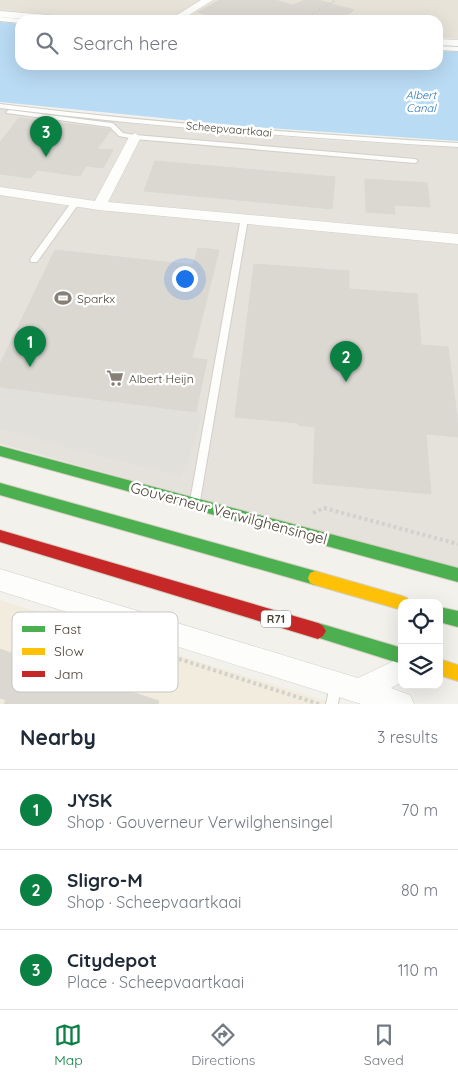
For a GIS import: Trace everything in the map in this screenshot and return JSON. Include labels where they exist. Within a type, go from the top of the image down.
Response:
[{"type":"main road","name":"Gouverneur Verwilghensingel","points":[[0,451],[458,575]]},
{"type":"main road","points":[[0,489],[398,602]]},
{"type":"main road","name":"R71","points":[[0,536],[398,655]]},
{"type":"main road","points":[[443,615],[458,619]]},
{"type":"main road","points":[[443,668],[458,673]]},
{"type":"street","points":[[182,15],[208,0]]},
{"type":"street","points":[[0,14],[15,15]]},
{"type":"street","points":[[443,42],[458,43]]},
{"type":"street","points":[[99,206],[135,137]]},
{"type":"street","points":[[0,191],[99,206],[458,239]]},
{"type":"street","points":[[0,580],[94,612]]},
{"type":"street","points":[[178,641],[334,694],[360,691],[398,671]]},
{"type":"street","points":[[360,691],[401,704]]},
{"type":"lane","points":[[0,19],[15,20]]},
{"type":"lane","points":[[443,48],[458,49]]},
{"type":"lane","name":"Scheepvaartkaai","points":[[0,106],[164,123],[361,140],[458,145]]},
{"type":"lane","points":[[0,111],[112,126],[121,135],[135,137],[415,161]]},
{"type":"lane","points":[[34,260],[76,202]]},
{"type":"lane","points":[[194,504],[244,219]]},
{"type":"path","points":[[310,15],[336,0]]},
{"type":"path","points":[[281,528],[324,508],[458,544]]},
{"type":"path","points":[[178,658],[320,704]]},
{"type":"shaded area","points":[[0,0],[203,0],[175,15],[44,15],[0,11]]},
{"type":"shaded area","points":[[214,0],[458,0],[458,39],[443,38],[443,15],[190,15]]},
{"type":"shaded area","points":[[0,107],[147,125],[326,140],[458,148],[458,569],[0,444]]},
{"type":"shaded area","points":[[0,387],[202,413],[197,435],[181,477],[0,429]]},
{"type":"shaded area","points":[[0,600],[39,612],[12,612],[12,692],[178,692],[178,655],[336,704],[0,704]]},
{"type":"water","name":"Albert Canal","points":[[0,22],[15,24],[15,70],[443,70],[443,51],[458,52],[458,141],[253,127],[0,102]]},
{"type":"building","points":[[220,0],[275,0],[293,5],[305,0],[318,0],[354,10],[347,15],[206,15],[198,12]]},
{"type":"building","points":[[19,118],[109,129],[111,130],[97,149],[113,150],[103,168],[86,166],[80,176],[37,170],[31,178],[0,174],[0,142]]},
{"type":"building","points":[[155,161],[335,177],[332,209],[144,191]]},
{"type":"building","points":[[365,179],[427,183],[430,207],[394,205],[395,214],[366,212]]},
{"type":"building","points":[[198,248],[219,250],[192,358],[207,360],[196,412],[0,387],[0,364],[55,250],[193,265]]},
{"type":"building","points":[[254,264],[349,271],[349,289],[417,294],[421,345],[448,347],[458,423],[458,437],[426,434],[431,494],[313,483],[315,427],[298,425],[298,423],[235,417]]},
{"type":"building","points":[[0,649],[11,653],[12,651],[12,692],[131,692],[159,701],[158,704],[4,704],[6,700],[0,698]]},
{"type":"traffic: fast","points":[[0,451],[458,575]]},
{"type":"traffic: fast","points":[[0,489],[315,578]]},
{"type":"traffic: fast","points":[[443,615],[458,619]]},
{"type":"traffic: fast","points":[[318,631],[398,655]]},
{"type":"traffic: slow","points":[[315,578],[398,602]]},
{"type":"traffic: slow","points":[[443,668],[458,673]]},
{"type":"traffic: jam","points":[[0,536],[318,631]]},
{"type":"place","name":"Citydepot","points":[[46,157]]},
{"type":"place","name":"Sparkx","points":[[63,298]]},
{"type":"place","name":"JYSK","points":[[30,367]]},
{"type":"place","name":"Albert Heijn","points":[[115,378]]},
{"type":"place","name":"Sligro-M","points":[[346,382]]}]
